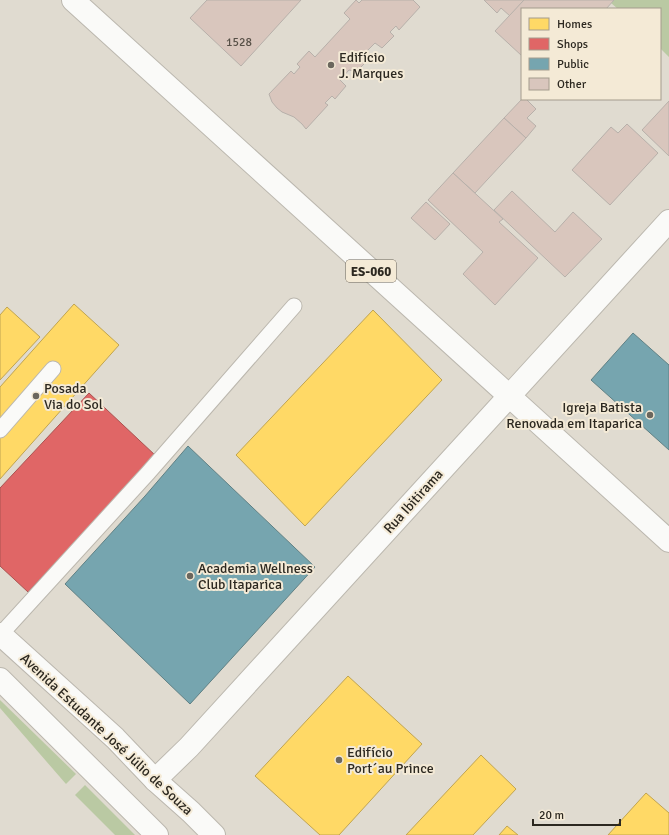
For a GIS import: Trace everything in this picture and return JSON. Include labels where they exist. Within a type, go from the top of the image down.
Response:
[{"type":"street","name":"ES-060","points":[[73,0],[669,541]]},
{"type":"street","name":"Rua Ibitirama","points":[[155,780],[189,747],[669,221]]},
{"type":"street","name":"Avenida Estudante José Júlio de Souza","points":[[0,634],[115,738],[155,780],[214,835]]},
{"type":"street","points":[[0,679],[158,835]]},
{"type":"lane","points":[[0,634],[37,596],[148,473],[294,306]]},
{"type":"lane","points":[[0,430],[53,369]]},
{"type":"green space","points":[[614,0],[669,0],[669,57],[661,49],[661,8],[617,8],[611,3]]},
{"type":"green space","points":[[0,700],[76,774],[66,784],[0,708]]},
{"type":"green space","points":[[85,785],[135,835],[115,835],[75,795]]},
{"type":"building: Homes","name":"Posada Via do Sol","points":[[74,304],[119,345],[0,479],[0,387]]},
{"type":"building: Homes","points":[[7,307],[40,337],[0,380],[0,315]]},
{"type":"building: Homes","points":[[373,310],[442,380],[305,526],[236,455]]},
{"type":"building: Homes","name":"Edifício Port´au Prince","points":[[348,676],[422,744],[339,835],[320,835],[255,776]]},
{"type":"building: Homes","points":[[481,755],[516,789],[473,835],[406,835]]},
{"type":"building: Homes","points":[[646,793],[669,813],[669,835],[608,835]]},
{"type":"building: Homes","points":[[507,826],[518,835],[499,835]]},
{"type":"building: Shops","points":[[89,393],[156,456],[28,592],[0,566],[0,488]]},
{"type":"building: Public","name":"Igreja Batista Renovada em Itaparica","points":[[633,333],[669,365],[669,450],[591,380]]},
{"type":"building: Public","name":"Academia Wellness Club Itaparica","points":[[188,446],[315,567],[190,704],[65,584]]},
{"type":"building: Other","points":[[207,0],[301,0],[241,66],[190,18]]},
{"type":"building: Other","name":"Edifício J. Marques","points":[[356,0],[359,3],[362,0],[413,0],[420,7],[399,30],[396,26],[390,32],[394,36],[382,48],[375,43],[367,51],[372,56],[358,70],[349,70],[340,80],[346,86],[335,99],[332,96],[325,103],[328,105],[306,129],[294,117],[277,108],[272,102],[269,94],[291,71],[294,74],[300,67],[297,64],[309,51],[315,57],[350,19],[344,13]]},
{"type":"building: Other","points":[[484,0],[524,0],[510,16],[501,8],[497,13]]},
{"type":"building: Other","points":[[524,0],[614,0],[607,8],[521,8],[521,55],[495,31]]},
{"type":"building: Other","points":[[521,100],[527,100],[536,109],[527,118],[536,126],[526,138],[504,118]]},
{"type":"building: Other","points":[[669,101],[669,156],[642,130]]},
{"type":"building: Other","points":[[504,118],[526,138],[475,193],[453,173]]},
{"type":"building: Other","points":[[627,124],[658,153],[610,205],[572,170],[611,127],[618,133]]},
{"type":"building: Other","points":[[453,173],[503,219],[499,222],[538,258],[495,305],[463,274],[483,252],[428,200]]},
{"type":"building: Other","points":[[512,191],[555,232],[573,212],[602,239],[565,277],[494,210]]},
{"type":"building: Other","points":[[426,202],[450,224],[435,240],[411,218]]},
{"type":"place","name":"Edifício J. Marques","points":[[331,65]]},
{"type":"place","name":"Posada Via do Sol","points":[[36,396]]},
{"type":"place","name":"Igreja Batista Renovada em Itaparica","points":[[650,415]]},
{"type":"place","name":"Academia Wellness Club Itaparica","points":[[190,576]]},
{"type":"place","name":"Edifício Port´au Prince","points":[[339,760]]}]
